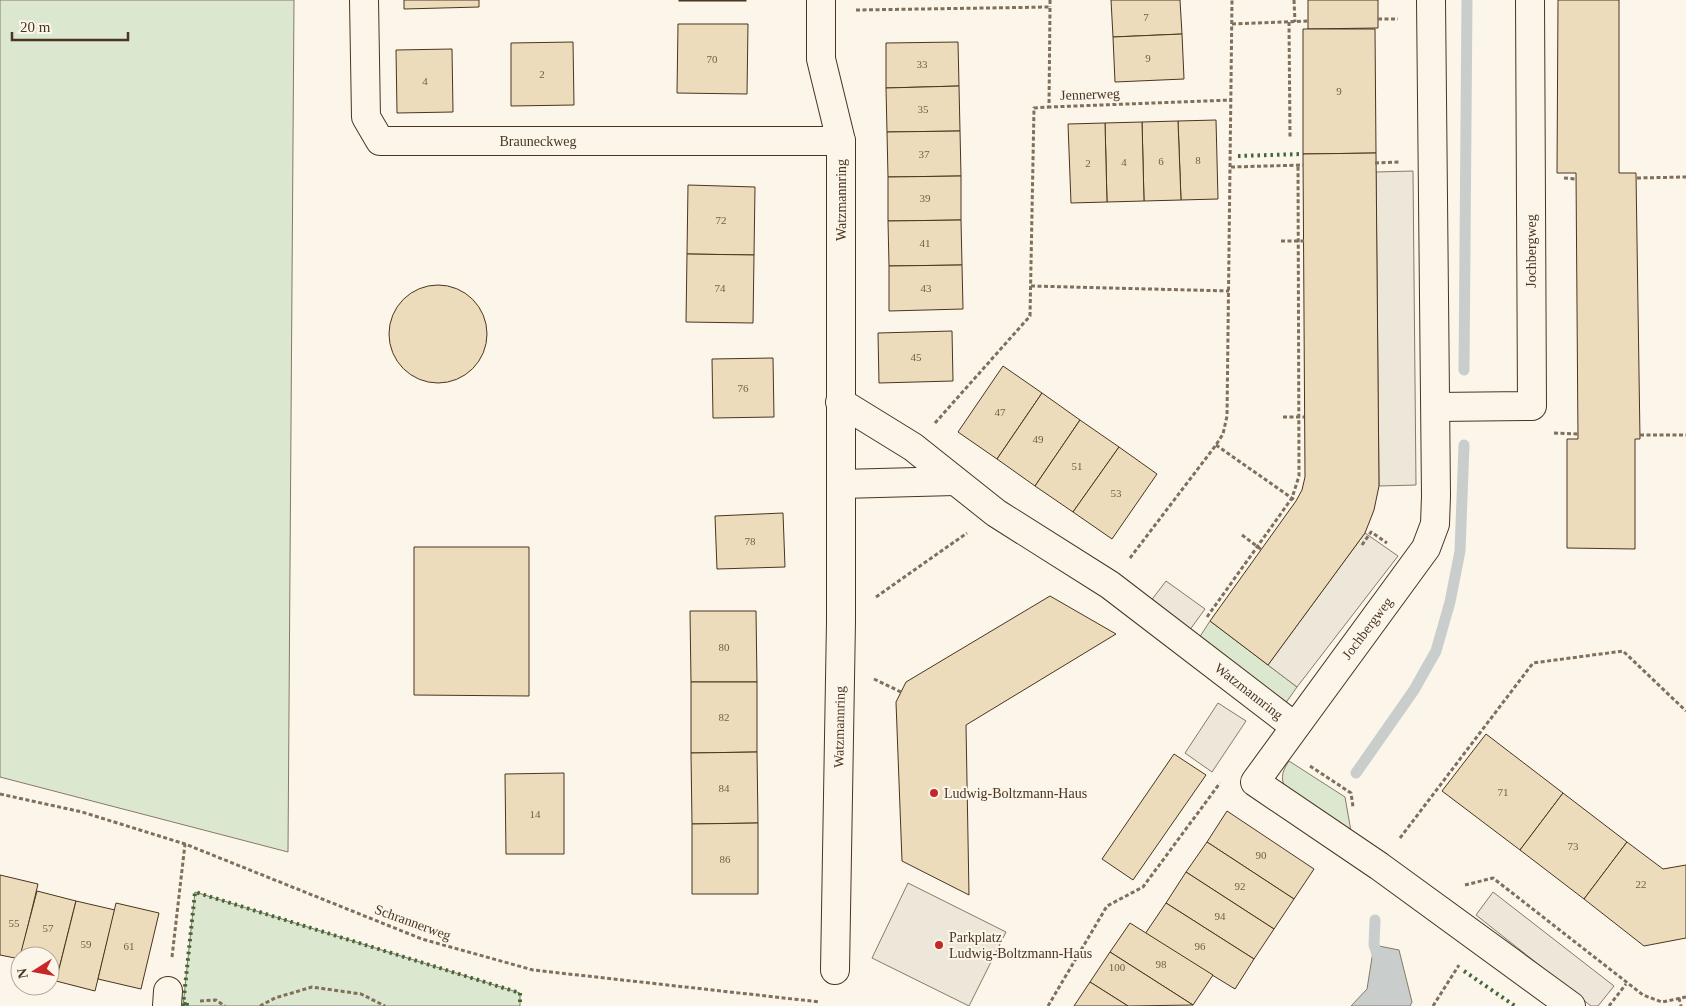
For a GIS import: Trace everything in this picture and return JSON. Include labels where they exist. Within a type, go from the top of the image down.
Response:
[{"type":"street","name":"Brauneckweg","points":[[364,0],[366,118],[380,141],[841,141]]},
{"type":"street","name":"Jochbergweg","points":[[1287,736],[1426,548],[1435,524],[1436,407],[1431,0]]},
{"type":"street","name":"Jochbergweg","points":[[1436,407],[1532,406],[1530,0]]},
{"type":"street","name":"Watzmannring","points":[[821,5],[821,59],[841,141],[840,402],[842,484],[835,970]]},
{"type":"street","name":"Watzmannring","points":[[840,402],[913,447],[996,512],[1110,585],[1187,644],[1287,736]]},
{"type":"street","points":[[842,484],[955,481]]},
{"type":"street","points":[[1287,736],[1256,782],[1379,866],[1571,1006]]},
{"type":"path","name":"Jennerweg","points":[[1050,0],[1049,107],[1232,100]]},
{"type":"path","points":[[1110,585],[1216,445],[1223,434],[1227,416],[1232,0]]},
{"type":"path","points":[[1294,0],[1295,22]]},
{"type":"path","points":[[821,5],[1050,7]]},
{"type":"path","points":[[1289,22],[1290,137]]},
{"type":"path","points":[[1232,24],[1308,22]]},
{"type":"path","points":[[913,447],[1030,316],[1034,108],[1049,107]]},
{"type":"path","points":[[1187,644],[1260,548],[1292,498],[1300,476],[1298,165]]},
{"type":"path","points":[[1231,167],[1304,165]]},
{"type":"path","points":[[1636,178],[1686,177]]},
{"type":"path","points":[[1281,241],[1304,241]]},
{"type":"path","points":[[1031,286],[1229,291]]},
{"type":"path","points":[[1283,417],[1304,417]]},
{"type":"path","points":[[1640,435],[1686,435]]},
{"type":"path","points":[[1216,445],[1296,501]]},
{"type":"path","points":[[840,621],[996,512]]},
{"type":"path","points":[[1242,535],[1260,548]]},
{"type":"path","points":[[1379,866],[1533,663],[1623,651],[1686,711]]},
{"type":"path","points":[[1287,736],[1350,793],[1353,809]]},
{"type":"path","points":[[1048,1006],[1106,906],[1143,888],[1225,776]]},
{"type":"path","name":"Schrannerweg","points":[[0,794],[82,812],[185,844],[422,939],[533,970],[825,1002]]},
{"type":"path","points":[[167,999],[185,844]]},
{"type":"path","points":[[1461,886],[1493,878],[1626,984],[1652,1000],[1662,1002],[1686,997]]},
{"type":"path","points":[[1433,1006],[1463,958]]},
{"type":"path","points":[[1608,1006],[1626,984]]},
{"type":"path","points":[[260,1006],[275,998],[312,987],[361,994],[385,1006]]},
{"type":"path","points":[[1679,998],[1681,1006]]},
{"type":"green space","points":[[0,0],[294,0],[288,852],[0,777]]},
{"type":"green space","points":[[1210,621],[1297,687],[1285,704],[1199,638]]},
{"type":"green space","points":[[1289,761],[1345,797],[1352,837],[1313,812],[1293,797],[1286,789],[1283,776]]},
{"type":"green space","points":[[195,892],[520,993],[520,1006],[187,1006],[186,1002],[183,1006]]},
{"type":"shaded area","points":[[1413,171],[1416,485],[1379,486],[1376,172]]},
{"type":"shaded area","points":[[1365,533],[1398,556],[1297,687],[1268,665]]},
{"type":"shaded area","points":[[1166,581],[1205,609],[1189,631],[1150,602]]},
{"type":"shaded area","points":[[1218,703],[1246,721],[1212,772],[1185,753]]},
{"type":"shaded area","name":"Parkplatz Ludwig-Boltzmann-Haus","points":[[908,883],[1006,932],[969,1006],[872,958]]},
{"type":"shaded area","points":[[1493,892],[1614,986],[1598,1006],[1591,1006],[1476,915]]},
{"type":"shaded area","points":[[1374,945],[1399,950],[1412,1002],[1410,1006],[1351,1006],[1367,989]]},
{"type":"building","points":[[404,0],[479,0],[479,7],[404,9]]},
{"type":"building","points":[[746,0],[746,1],[679,1]]},
{"type":"building","points":[[1111,0],[1180,0],[1182,34],[1113,37]]},
{"type":"building","points":[[1308,0],[1378,0],[1378,28],[1308,29]]},
{"type":"building","points":[[1558,0],[1619,0],[1619,173],[1636,173],[1640,439],[1635,439],[1635,549],[1567,548],[1567,439],[1578,439],[1576,173],[1557,173]]},
{"type":"building","points":[[678,24],[748,24],[747,94],[677,93]]},
{"type":"building","points":[[1303,29],[1375,29],[1376,153],[1303,154]]},
{"type":"building","points":[[1182,34],[1184,79],[1115,82],[1113,37]]},
{"type":"building","points":[[573,42],[574,105],[511,106],[511,43]]},
{"type":"building","points":[[958,42],[959,86],[886,88],[886,43]]},
{"type":"building","points":[[452,49],[453,112],[397,113],[396,50]]},
{"type":"building","points":[[959,86],[960,131],[887,132],[886,88]]},
{"type":"building","points":[[1216,120],[1218,199],[1181,200],[1178,121]]},
{"type":"building","points":[[1178,121],[1181,200],[1144,201],[1142,122]]},
{"type":"building","points":[[1142,122],[1144,201],[1107,202],[1105,123]]},
{"type":"building","points":[[1105,123],[1107,202],[1071,203],[1068,124]]},
{"type":"building","points":[[960,131],[961,176],[888,177],[887,132]]},
{"type":"building","points":[[1376,153],[1379,486],[1374,510],[1365,533],[1268,665],[1210,621],[1296,501],[1302,490],[1305,477],[1303,154]]},
{"type":"building","points":[[961,176],[961,220],[888,221],[888,177]]},
{"type":"building","points":[[688,185],[755,187],[754,255],[687,254]]},
{"type":"building","points":[[961,220],[962,265],[889,266],[888,221]]},
{"type":"building","points":[[687,254],[754,255],[753,323],[686,322]]},
{"type":"building","points":[[962,265],[963,309],[889,311],[889,266]]},
{"type":"building","points":[[438,285],[457,289],[473,299],[483,315],[487,334],[483,353],[473,369],[457,379],[438,383],[419,379],[403,369],[393,353],[389,334],[393,315],[403,299],[419,289]]},
{"type":"building","points":[[952,331],[953,381],[879,383],[878,333]]},
{"type":"building","points":[[773,358],[774,417],[713,418],[712,359]]},
{"type":"building","points":[[1003,366],[1042,393],[997,459],[958,432]]},
{"type":"building","points":[[1042,393],[1080,420],[1035,486],[997,459]]},
{"type":"building","points":[[1080,420],[1119,447],[1073,512],[1035,486]]},
{"type":"building","points":[[1119,447],[1157,474],[1112,539],[1073,512]]},
{"type":"building","points":[[783,513],[785,567],[717,569],[715,516]]},
{"type":"building","points":[[414,547],[529,547],[529,696],[414,695]]},
{"type":"building","name":"Ludwig-Boltzmann-Haus","points":[[1050,596],[1116,634],[966,725],[969,895],[902,861],[896,702],[906,682]]},
{"type":"building","points":[[690,611],[756,611],[757,682],[691,682]]},
{"type":"building","points":[[691,682],[757,682],[757,752],[691,753]]},
{"type":"building","points":[[1486,734],[1563,793],[1520,850],[1442,791]]},
{"type":"building","points":[[757,752],[758,823],[692,824],[691,753]]},
{"type":"building","points":[[1174,754],[1206,775],[1133,880],[1102,859]]},
{"type":"building","points":[[564,773],[564,854],[506,854],[505,774]]},
{"type":"building","points":[[1563,793],[1627,842],[1584,899],[1520,850]]},
{"type":"building","points":[[1227,811],[1314,869],[1294,899],[1207,842]]},
{"type":"building","points":[[758,823],[758,894],[692,894],[692,824]]},
{"type":"building","points":[[1207,842],[1294,899],[1274,929],[1186,872]]},
{"type":"building","points":[[1627,842],[1663,869],[1686,865],[1686,938],[1644,946],[1584,899]]},
{"type":"building","points":[[1186,872],[1274,929],[1254,959],[1166,903]]},
{"type":"building","points":[[0,875],[38,884],[23,946],[10,946],[10,957],[0,955]]},
{"type":"building","points":[[37,891],[76,901],[60,965],[60,946],[23,946]]},
{"type":"building","points":[[76,901],[115,910],[95,991],[60,982],[60,965]]},
{"type":"building","points":[[116,903],[159,913],[141,989],[98,979]]},
{"type":"building","points":[[1166,903],[1254,959],[1235,989],[1145,934]]},
{"type":"building","points":[[1130,923],[1213,975],[1193,1005],[1110,952]]},
{"type":"building","points":[[1110,952],[1193,1005],[1128,1006],[1090,982]]},
{"type":"building","points":[[1090,982],[1128,1006],[1074,1006]]},
{"type":"waterway","points":[[1464,370],[1467,0]]},
{"type":"waterway","points":[[1356,773],[1414,690],[1436,651],[1450,602],[1460,551],[1464,445]]},
{"type":"waterway","points":[[1375,920],[1374,945],[1379,960]]},
{"type":"hedge","points":[[1238,156],[1303,154]]},
{"type":"hedge","points":[[183,1006],[195,892],[520,993],[520,1006]]},
{"type":"hedge","points":[[1464,971],[1515,1006]]},
{"type":"hedge","points":[[185,1005],[187,1001],[187,1006]]},
{"type":"place","name":"Ludwig-Boltzmann-Haus","points":[[934,793]]},
{"type":"place","name":"Parkplatz Ludwig-Boltzmann-Haus","points":[[939,945]]}]
